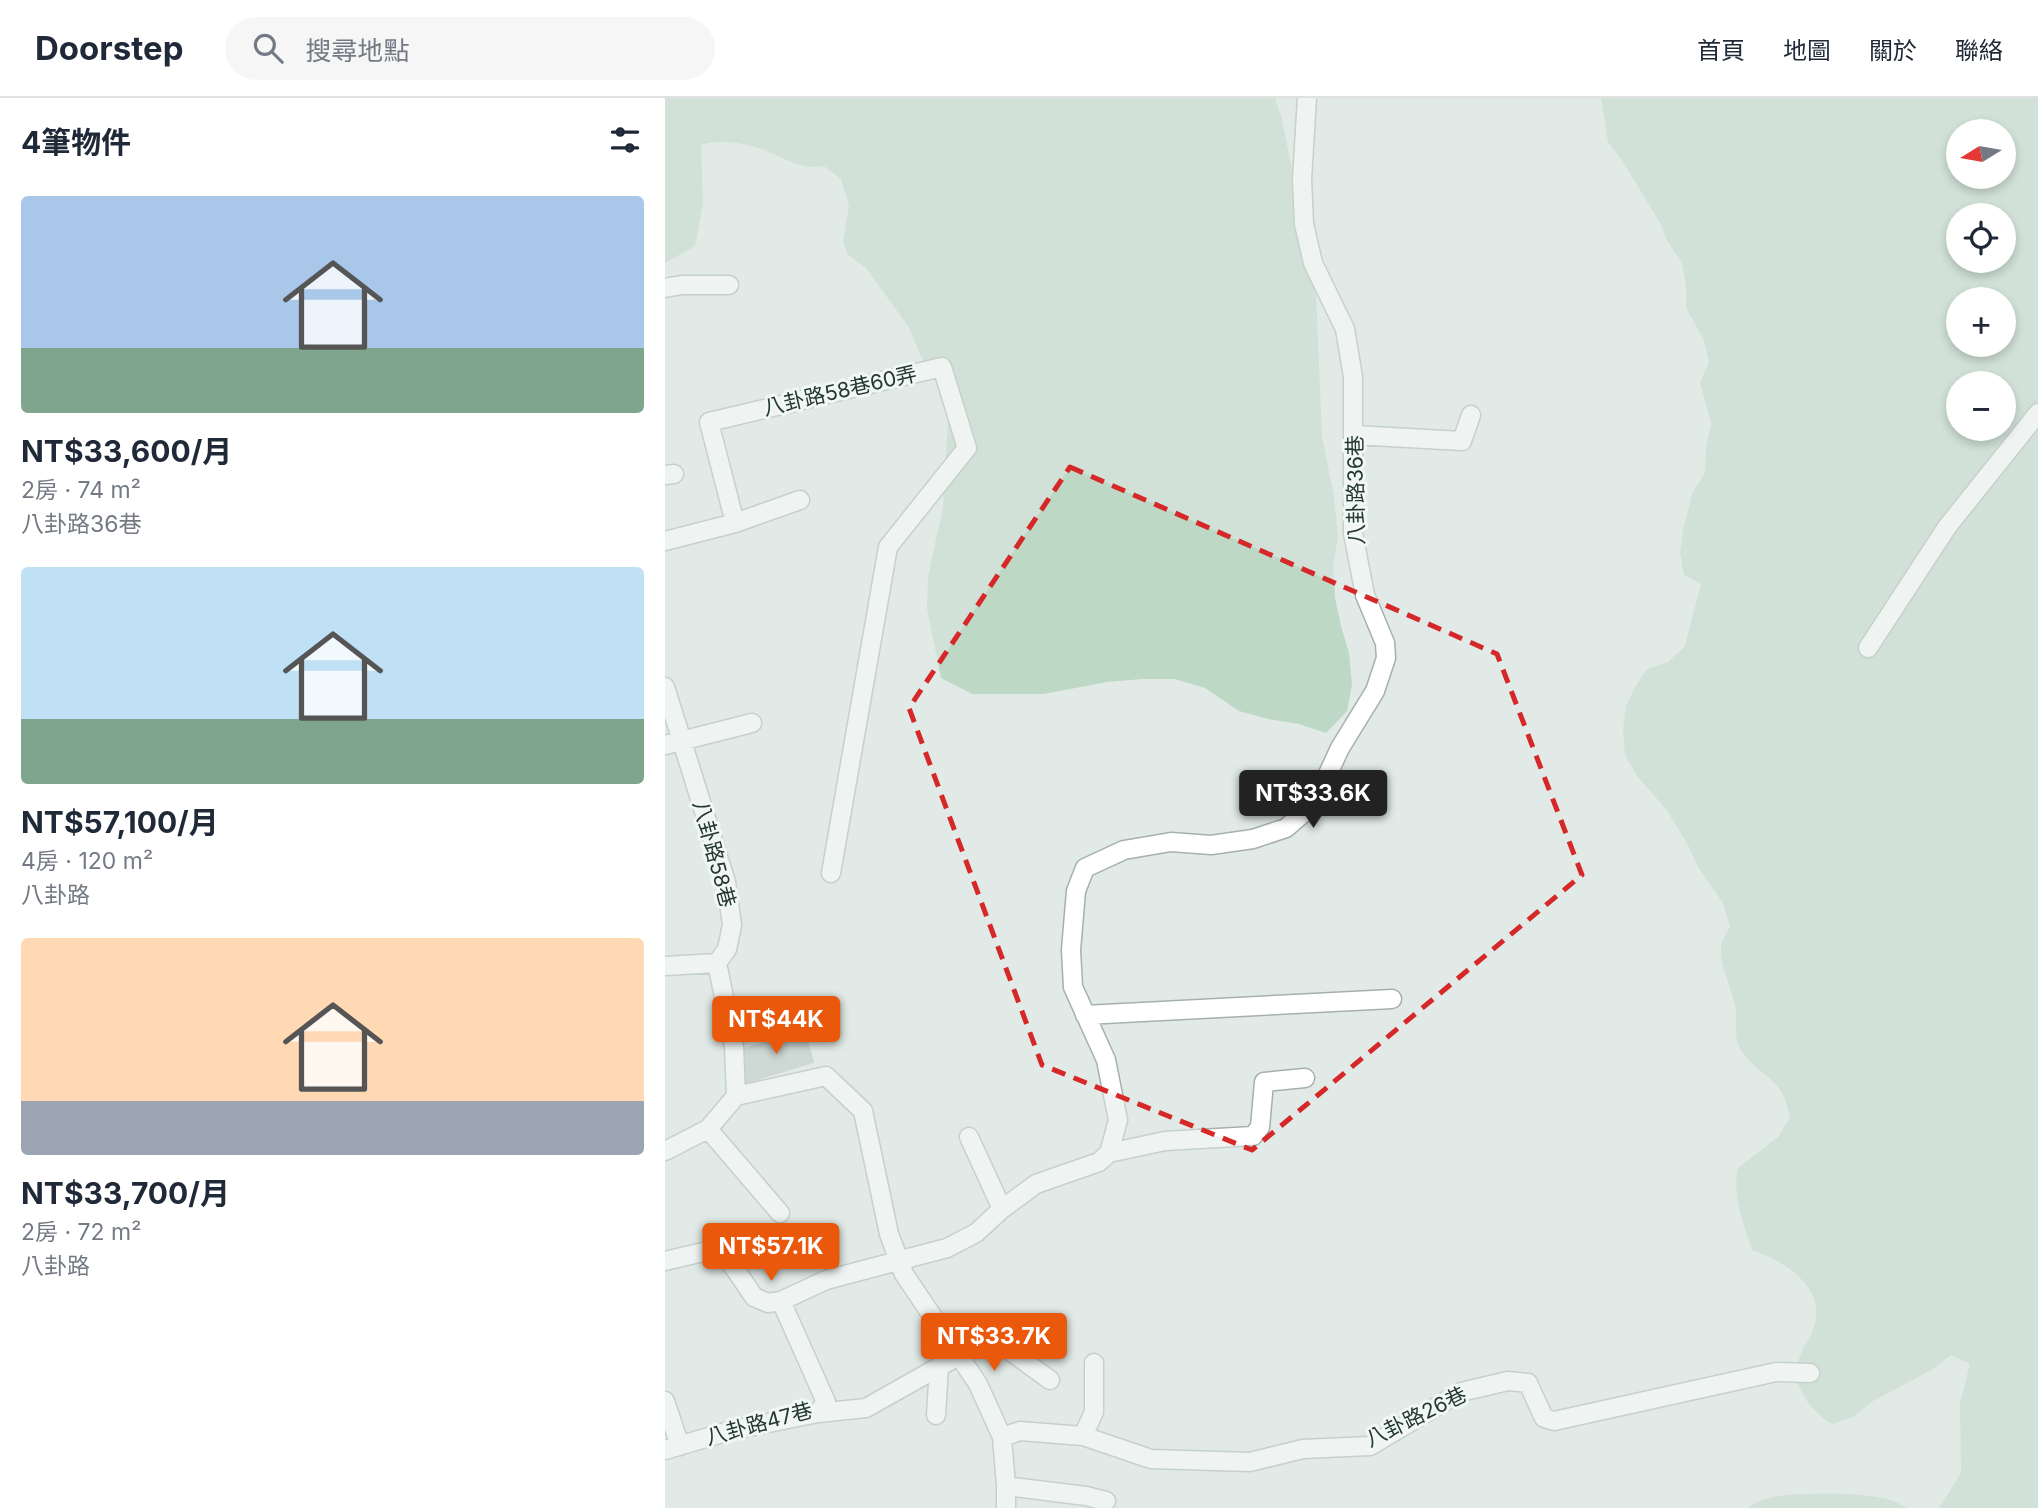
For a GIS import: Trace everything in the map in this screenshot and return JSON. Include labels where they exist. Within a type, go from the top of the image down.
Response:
[{"type":"street","name":"八卦路36巷","points":[[1109,1153],[1118,1120],[1106,1060],[1073,987],[1071,950],[1076,891],[1085,868],[1123,850],[1171,842],[1211,845],[1253,839],[1286,828],[1314,804],[1339,748],[1375,691],[1386,658],[1385,643],[1365,595],[1353,533],[1353,377],[1345,329],[1313,263],[1304,223],[1302,179],[1307,98]]},
{"type":"street","points":[[665,288],[682,285],[729,285]]},
{"type":"street","name":"八卦路58巷60弄","points":[[735,523],[709,422],[942,367],[967,448],[888,547],[831,873]]},
{"type":"street","points":[[1868,648],[1947,527],[2038,413]]},
{"type":"street","points":[[1354,435],[1462,442],[1471,415]]},
{"type":"street","points":[[665,541],[735,523],[800,500]]},
{"type":"street","name":"八卦路58巷","points":[[665,687],[674,742],[726,882],[732,925],[727,949],[717,963]]},
{"type":"street","points":[[674,742],[753,723]]},
{"type":"street","points":[[665,965],[717,963],[734,1046],[736,1096]]},
{"type":"street","points":[[1085,1015],[1392,999]]},
{"type":"street","points":[[665,1152],[708,1129],[736,1096],[827,1076],[863,1111],[889,1234],[901,1259],[904,1274],[978,1384],[1002,1437],[1006,1508]]},
{"type":"street","points":[[665,1261],[703,1252],[729,1260],[754,1297],[768,1303],[781,1301],[826,1279],[947,1248],[976,1233],[1002,1209],[1036,1184],[1099,1162],[1109,1153],[1165,1141],[1253,1136],[1260,1127],[1264,1082],[1305,1077]]},
{"type":"street","points":[[708,1129],[780,1213]]},
{"type":"street","points":[[969,1137],[1002,1209]]},
{"type":"street","name":"八卦路47巷","points":[[673,1448],[729,1431],[818,1413],[826,1402],[781,1301]]},
{"type":"street","points":[[818,1413],[866,1408],[939,1367],[968,1336],[991,1337],[1050,1380]]},
{"type":"street","points":[[1083,1436],[1094,1412],[1094,1363]]},
{"type":"street","points":[[936,1415],[939,1367]]},
{"type":"street","name":"八卦路26巷","points":[[1002,1437],[1020,1430],[1083,1436],[1151,1459],[1250,1462],[1303,1449],[1370,1446],[1461,1392],[1509,1381],[1528,1383],[1544,1418],[1554,1421],[1776,1373],[1810,1373]]},
{"type":"street","points":[[665,1401],[673,1448]]},
{"type":"street","points":[[1006,1486],[1106,1501]]},
{"type":"highlighted area","points":[[1070,467],[1497,654],[1582,875],[1252,1150],[1042,1065],[909,708]]},
{"type":"green space","points":[[665,98],[1275,98],[1282,119],[1316,294],[1322,437],[1334,497],[1338,536],[1333,566],[1335,598],[1349,653],[1352,685],[1347,711],[1326,733],[1299,724],[1239,711],[1205,688],[1175,679],[1107,682],[1044,694],[972,694],[941,678],[927,608],[928,576],[943,507],[948,420],[938,385],[908,326],[866,268],[847,254],[843,241],[849,206],[841,179],[824,166],[801,165],[751,146],[726,142],[701,145],[703,202],[695,246],[665,263]]},
{"type":"green space","points":[[1601,98],[2038,98],[2038,1508],[1939,1508],[1961,1473],[1960,1404],[1970,1364],[1951,1355],[1933,1369],[1873,1401],[1853,1417],[1832,1424],[1818,1414],[1805,1397],[1794,1375],[1813,1330],[1815,1302],[1801,1279],[1790,1269],[1752,1250],[1745,1229],[1737,1199],[1738,1168],[1778,1137],[1790,1117],[1777,1085],[1751,1062],[1738,1043],[1735,1004],[1721,954],[1722,942],[1730,927],[1723,903],[1698,867],[1666,809],[1637,776],[1625,755],[1623,730],[1626,706],[1635,687],[1647,669],[1668,662],[1685,646],[1701,584],[1684,575],[1680,552],[1693,491],[1705,473],[1711,423],[1700,382],[1709,362],[1704,340],[1686,308],[1682,263],[1621,159],[1608,142]]},
{"type":"green space","points":[[1802,1494],[1871,1496],[1907,1508],[1748,1508],[1767,1499]]},
{"type":"building","points":[[804,1031],[813,1062],[747,1082],[738,1051]]}]
